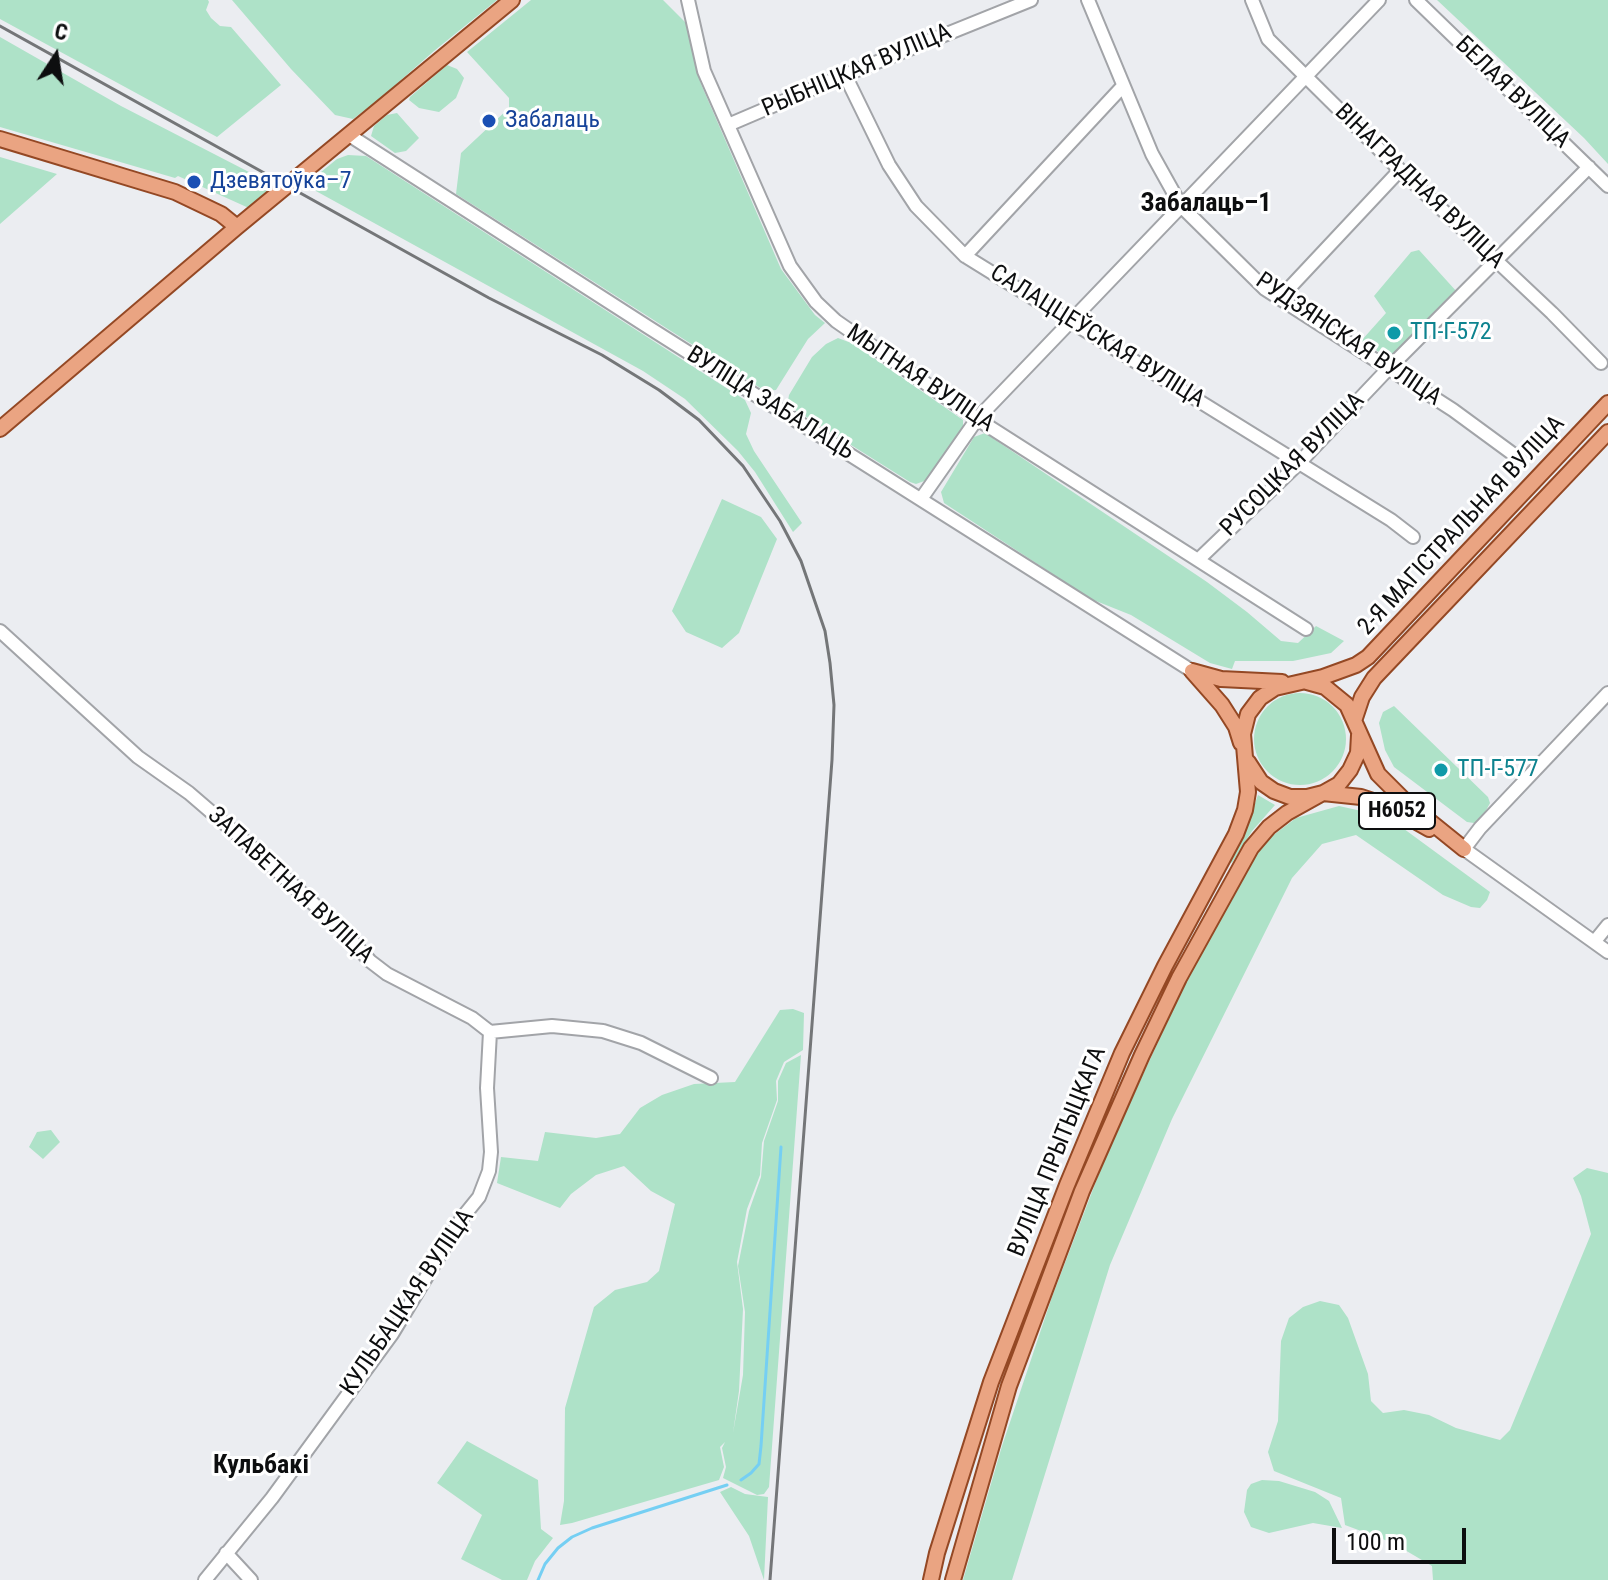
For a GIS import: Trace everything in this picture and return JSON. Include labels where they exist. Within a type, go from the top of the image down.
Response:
[{"type":"main road","points":[[0,429],[237,227],[512,0]]},
{"type":"main road","points":[[0,139],[175,192],[221,214],[237,227]]},
{"type":"main road","name":"2-Я МАГІСТРАЛЬНАЯ ВУЛІЦА","points":[[1296,682],[1323,677],[1356,665],[1368,657],[1608,403]]},
{"type":"main road","name":"2-Я МАГІСТРАЛЬНАЯ ВУЛІЦА","points":[[1355,718],[1362,697],[1374,678],[1608,432]]},
{"type":"main road","name":"Н6052","points":[[1192,671],[1221,679],[1263,683],[1310,682],[1337,694],[1355,718],[1378,774],[1407,803],[1464,849]]},
{"type":"main road","name":"Н6052","points":[[1192,671],[1236,727],[1250,769],[1261,782],[1290,797],[1323,793],[1339,784],[1358,753],[1359,735],[1355,718]]},
{"type":"main road","points":[[1244,753],[1243,734],[1248,714],[1260,698],[1275,688],[1296,682]]},
{"type":"main road","name":"ВУЛІЦА ПРЫТЫЦКАГА","points":[[931,1580],[991,1382],[1067,1185],[1122,1053],[1239,825],[1248,792],[1244,753]]},
{"type":"main road","name":"Н6052","points":[[1323,793],[1361,797],[1388,806],[1464,849]]},
{"type":"main road","name":"ВУЛІЦА ПРЫТЫЦКАГА","points":[[953,1580],[1009,1386],[1082,1191],[1142,1055],[1179,978],[1251,848],[1269,827],[1287,813],[1323,793]]},
{"type":"street","name":"МЫТНАЯ ВУЛІЦА","points":[[689,0],[704,71],[790,266],[816,302],[836,321],[977,419],[1306,629]]},
{"type":"street","name":"РЫБНІЦКАЯ ВУЛІЦА","points":[[728,125],[1031,0]]},
{"type":"street","name":"РУДЗЯНСКАЯ ВУЛІЦА","points":[[1088,0],[1152,154],[1181,206],[1259,284],[1453,410],[1513,454]]},
{"type":"street","name":"ВІНАГРАДНАЯ ВУЛІЦА","points":[[1252,0],[1268,39],[1601,363]]},
{"type":"street","points":[[921,499],[977,419],[1379,0]]},
{"type":"street","name":"БЕЛАЯ ВУЛІЦА","points":[[1416,0],[1608,186]]},
{"type":"street","name":"САЛАЦЦЕЎСКАЯ ВУЛІЦА","points":[[845,75],[889,165],[916,206],[965,256],[1391,520],[1413,537]]},
{"type":"street","points":[[965,256],[1123,86]]},
{"type":"street","name":"ВУЛІЦА ЗАБАЛАЦЬ","points":[[349,135],[1192,671]]},
{"type":"street","name":"РУСОЦКАЯ ВУЛІЦА","points":[[1199,559],[1299,463],[1589,167]]},
{"type":"street","points":[[1280,298],[1400,170]]},
{"type":"street","name":"ЗАПАВЕТНАЯ ВУЛІЦА","points":[[0,631],[138,757],[189,793],[239,836],[340,928],[370,961],[387,974],[472,1018],[490,1032]]},
{"type":"street","points":[[1464,849],[1480,828],[1608,693]]},
{"type":"street","name":"Н6052","points":[[1464,849],[1608,952]]},
{"type":"street","points":[[1595,941],[1608,925]]},
{"type":"street","points":[[490,1032],[552,1026],[603,1031],[641,1043],[711,1078]]},
{"type":"street","name":"КУЛЬБАЦКАЯ ВУЛІЦА","points":[[205,1580],[272,1498],[392,1334],[486,1183],[491,1152],[487,1088],[490,1032]]},
{"type":"street","points":[[226,1553],[251,1580]]},
{"type":"green space","points":[[0,0],[208,0],[206,10],[211,18],[220,26],[231,27],[281,85],[217,137],[0,19]]},
{"type":"green space","points":[[232,0],[497,0],[353,119],[335,115]]},
{"type":"green space","points":[[531,0],[663,0],[688,25],[701,84],[781,269],[815,315],[825,323],[808,339],[776,390],[765,391],[456,194],[461,153],[509,108],[509,98],[467,52]]},
{"type":"green space","points":[[1437,0],[1608,0],[1608,164],[1584,138]]},
{"type":"green space","points":[[0,37],[121,106],[278,187],[251,209],[178,176],[175,178],[0,127]]},
{"type":"green space","points":[[447,65],[457,69],[464,78],[456,98],[439,112],[419,108],[409,100],[410,97]]},
{"type":"green space","points":[[397,113],[419,138],[406,151],[395,153],[371,136],[374,126],[387,115]]},
{"type":"green space","points":[[348,155],[366,156],[745,400],[751,413],[746,434],[802,523],[793,532],[738,451],[685,399],[643,371],[305,185],[337,159]]},
{"type":"green space","points":[[0,157],[57,174],[0,224]]},
{"type":"green space","points":[[1419,250],[1457,292],[1393,355],[1387,357],[1361,341],[1386,313],[1374,296],[1411,252]]},
{"type":"green space","points":[[838,338],[854,344],[963,420],[963,427],[927,480],[916,484],[910,482],[792,408],[789,395],[812,357]]},
{"type":"green space","points":[[985,433],[1207,582],[1281,641],[1298,643],[1316,626],[1344,641],[1331,653],[1293,661],[1235,661],[1232,669],[1210,663],[1131,615],[1091,599],[944,503],[941,492],[974,437]]},
{"type":"green space","points":[[722,499],[761,517],[777,539],[739,633],[722,648],[686,632],[672,611]]},
{"type":"green space","points":[[1291,693],[1309,693],[1326,700],[1339,713],[1346,739],[1339,765],[1326,778],[1309,785],[1291,785],[1274,778],[1261,765],[1254,748],[1254,730],[1261,713],[1274,700]]},
{"type":"green space","points":[[1394,706],[1488,797],[1490,803],[1482,818],[1474,823],[1467,822],[1394,767],[1385,750],[1379,723],[1383,712]]},
{"type":"green space","points":[[1258,795],[1275,805],[1252,831],[1232,863],[1229,861]]},
{"type":"green space","points":[[1339,806],[1375,814],[1400,826],[1490,892],[1487,900],[1480,908],[1471,907],[1443,895],[1356,835],[1322,844],[1292,878],[1172,1119],[1110,1265],[1012,1580],[963,1580],[1002,1446],[1052,1297],[1108,1150],[1185,984],[1247,865],[1263,843],[1296,818]]},
{"type":"green space","points":[[793,1009],[804,1013],[803,1050],[784,1062],[776,1081],[777,1100],[762,1143],[760,1175],[747,1209],[737,1262],[743,1309],[739,1391],[733,1433],[743,1375],[745,1312],[738,1266],[749,1211],[761,1177],[764,1141],[778,1101],[778,1081],[786,1063],[801,1055],[769,1487],[764,1494],[757,1495],[723,1478],[726,1467],[722,1448],[725,1442],[720,1447],[724,1467],[719,1480],[560,1525],[564,1501],[565,1408],[594,1307],[615,1290],[647,1282],[659,1271],[675,1204],[651,1191],[624,1166],[596,1175],[571,1194],[560,1208],[497,1183],[501,1157],[538,1161],[545,1132],[596,1138],[620,1134],[640,1108],[662,1095],[694,1084],[735,1082],[780,1010]]},
{"type":"green space","points":[[51,1130],[60,1142],[43,1159],[29,1147],[37,1132]]},
{"type":"green space","points":[[1587,1168],[1608,1173],[1608,1580],[1433,1580],[1432,1566],[1393,1543],[1345,1525],[1341,1498],[1274,1471],[1268,1452],[1278,1421],[1281,1341],[1289,1318],[1303,1307],[1320,1301],[1339,1305],[1348,1318],[1368,1374],[1371,1401],[1383,1413],[1404,1410],[1429,1415],[1456,1428],[1500,1440],[1510,1430],[1591,1234],[1573,1178]]},
{"type":"green space","points":[[467,1441],[538,1480],[541,1529],[553,1538],[535,1561],[527,1580],[502,1580],[461,1559],[482,1515],[437,1483]]},
{"type":"green space","points":[[1262,1480],[1279,1481],[1315,1492],[1329,1501],[1342,1528],[1313,1523],[1269,1533],[1251,1527],[1244,1512],[1247,1490],[1251,1484]]},
{"type":"green space","points":[[731,1487],[745,1494],[768,1497],[764,1580],[749,1536],[720,1492]]},
{"type":"waterway","points":[[741,1480],[759,1464],[781,1147]]},
{"type":"waterway","points":[[538,1580],[545,1564],[572,1537],[727,1485]]},
{"type":"railway","points":[[0,26],[489,298],[602,355],[659,390],[699,420],[743,466],[780,521],[801,561],[825,631],[834,705],[770,1580]]},
{"type":"place","name":"Забалаць","points":[[489,121]]},
{"type":"place","name":"Дзевятоўка–7","points":[[194,182]]},
{"type":"place","name":"ТП-Г-572","points":[[1394,333]]},
{"type":"place","name":"ТП-Г-577","points":[[1441,770]]},
{"type":"district","name":"Забалаць–1","points":[[1206,204]]},
{"type":"district","name":"Кульбакі","points":[[261,1466]]}]
